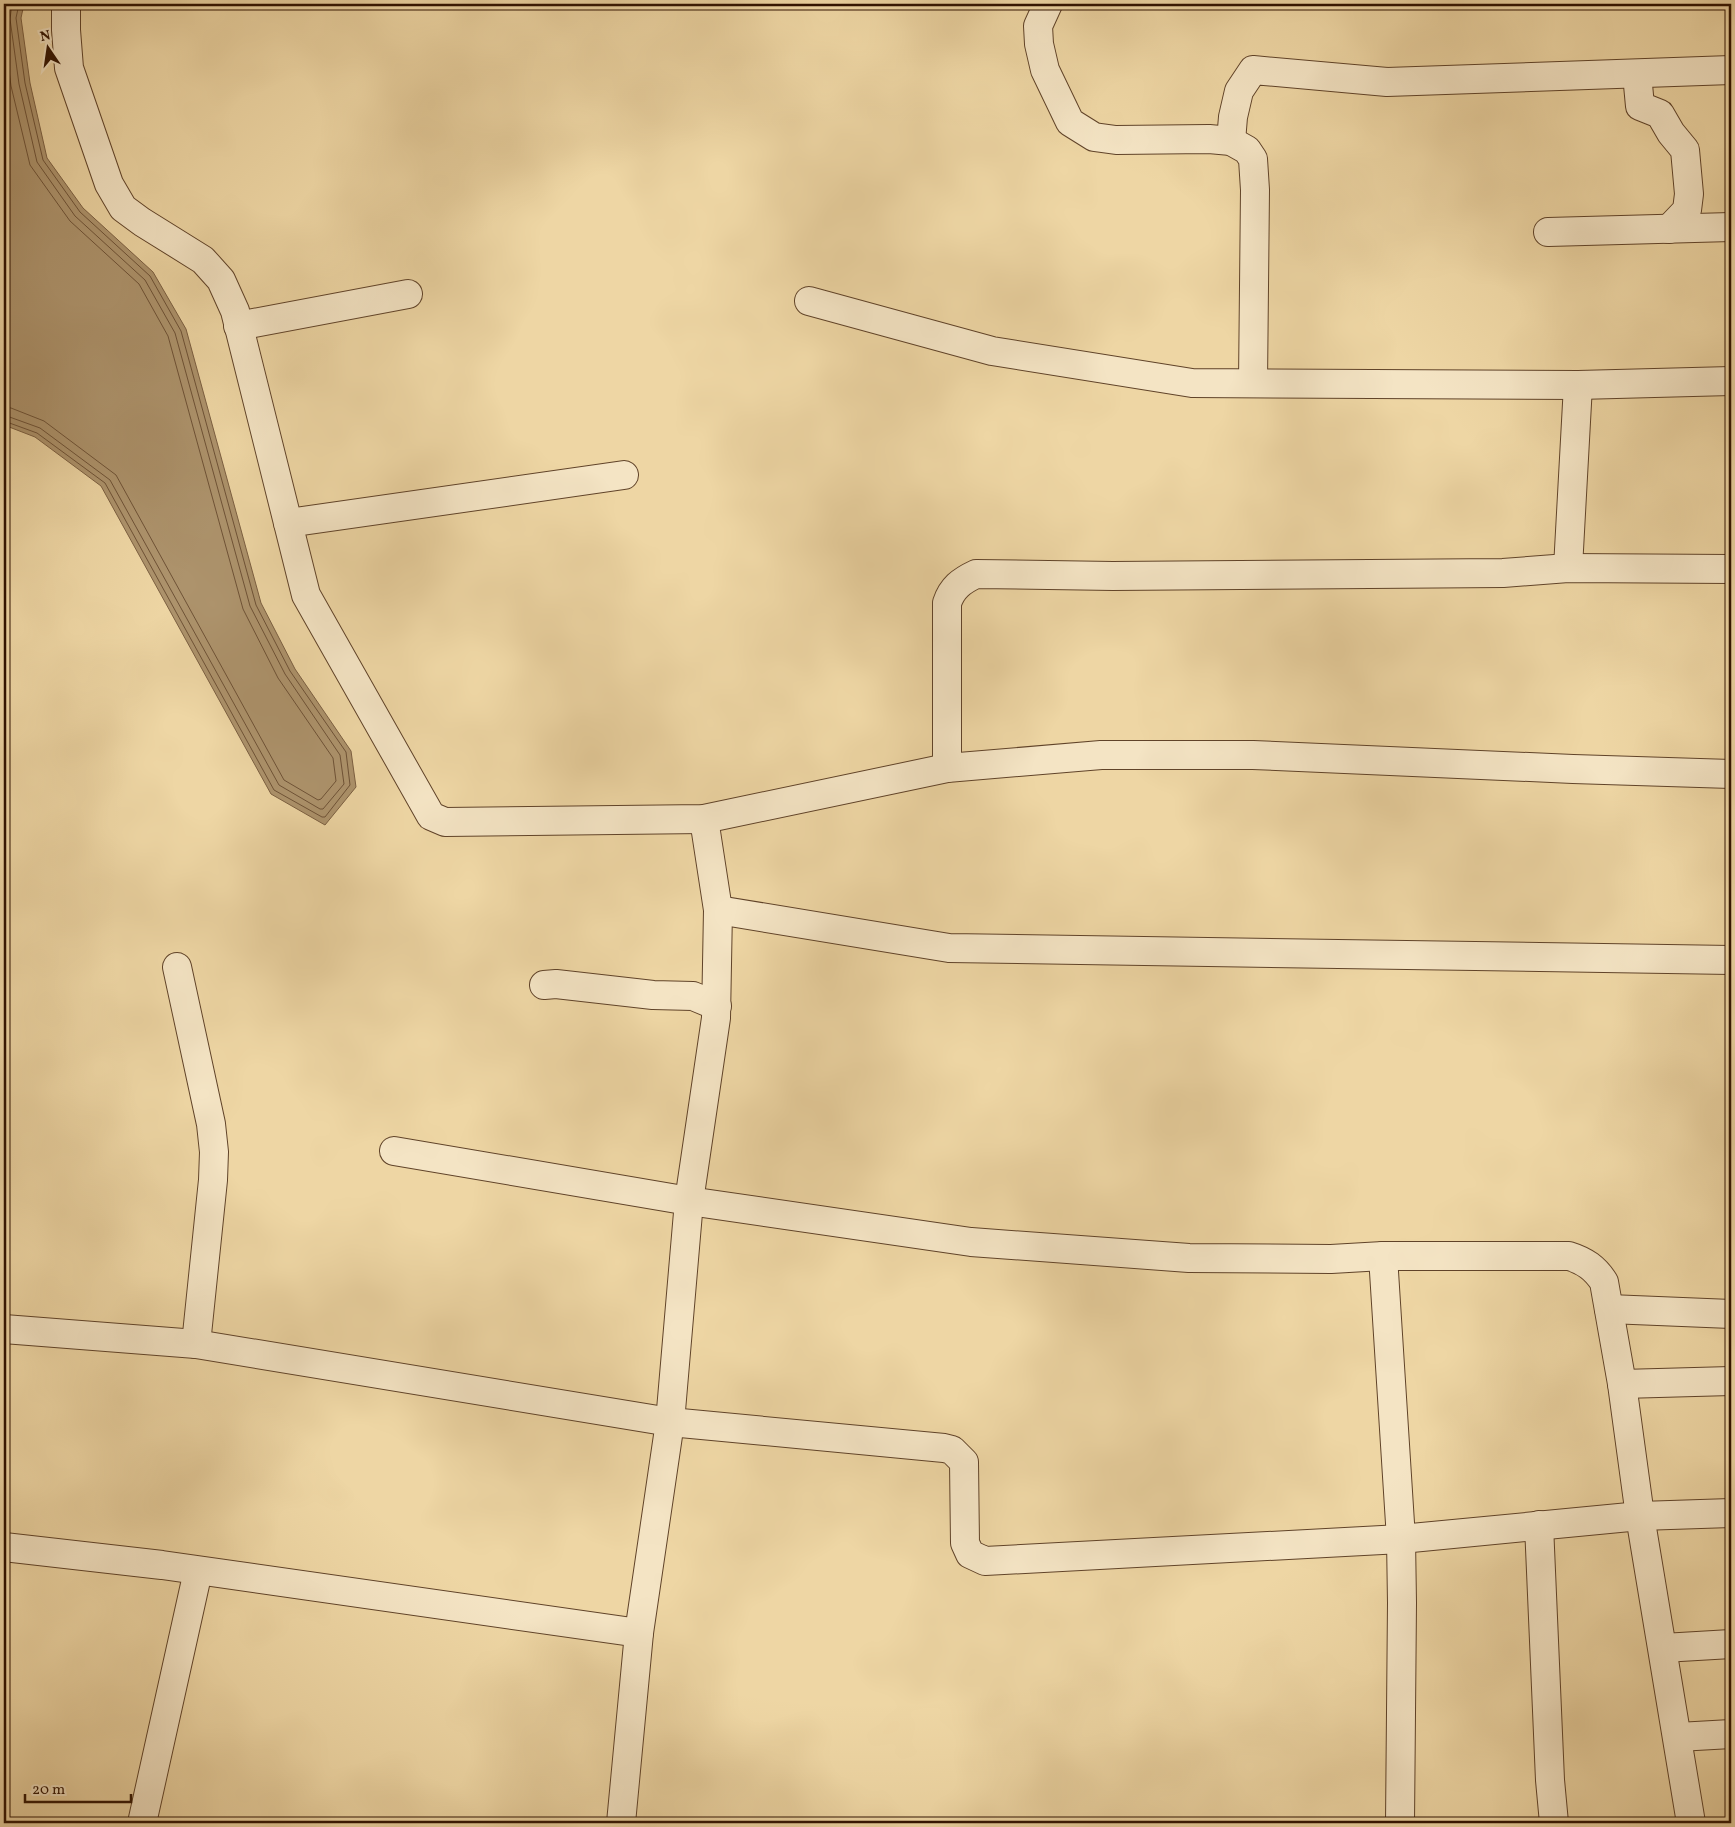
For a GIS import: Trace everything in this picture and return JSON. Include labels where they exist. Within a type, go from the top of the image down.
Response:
[{"type":"street","points":[[66,4],[69,68],[109,184],[123,208],[203,260],[221,280],[229,294],[306,595],[431,816],[445,822],[704,819],[947,768],[1101,755],[1253,755],[1731,774]]},
{"type":"street","points":[[1048,4],[1038,26],[1039,44],[1045,70],[1070,122],[1094,137],[1116,140],[1209,139],[1232,141],[1247,150],[1253,159],[1255,190],[1253,383]]},
{"type":"street","points":[[1232,141],[1233,118],[1239,91],[1253,70],[1387,82],[1731,70]]},
{"type":"street","points":[[1637,74],[1640,106],[1660,114],[1685,150],[1689,194],[1687,210],[1669,229]]},
{"type":"street","points":[[1548,232],[1731,227]]},
{"type":"street","points":[[238,326],[408,294]]},
{"type":"street","points":[[809,301],[992,351],[1192,383],[1578,385],[1731,381]]},
{"type":"street","points":[[1568,568],[1578,385]]},
{"type":"street","points":[[288,523],[624,475]]},
{"type":"street","points":[[947,768],[947,603],[951,592],[962,580],[976,574],[1113,576],[1493,573],[1568,568],[1731,569]]},
{"type":"street","points":[[621,1823],[639,1633],[670,1422],[689,1201],[717,1006],[718,910],[704,819]]},
{"type":"street","points":[[718,910],[949,948],[1731,960]]},
{"type":"street","points":[[177,966],[211,1124],[214,1152],[213,1180],[196,1344]]},
{"type":"street","points":[[544,985],[556,984],[693,996],[717,1006]]},
{"type":"street","points":[[394,1150],[689,1201],[971,1242],[1189,1258],[1331,1259],[1383,1256],[1569,1256],[1590,1265],[1598,1272],[1604,1282],[1609,1309],[1622,1384],[1640,1516],[1691,1823]]},
{"type":"street","points":[[1383,1256],[1401,1539],[1400,1823]]},
{"type":"street","points":[[1609,1309],[1731,1314]]},
{"type":"street","points":[[4,1328],[196,1344],[670,1422],[944,1448],[952,1450],[964,1462],[966,1548],[970,1554],[985,1561],[1401,1539],[1640,1516],[1731,1513]]},
{"type":"street","points":[[1622,1384],[1731,1381]]},
{"type":"street","points":[[1540,1525],[1550,1780],[1554,1823]]},
{"type":"street","points":[[4,1547],[198,1571],[639,1633]]},
{"type":"street","points":[[142,1823],[198,1571]]},
{"type":"street","points":[[1663,1648],[1731,1644]]},
{"type":"street","points":[[1678,1737],[1731,1734]]},
{"type":"water","points":[[4,4],[24,4],[21,18],[30,83],[47,158],[83,208],[153,272],[186,329],[261,603],[295,669],[351,751],[356,787],[325,825],[271,794],[101,486],[35,437],[4,425]]}]
